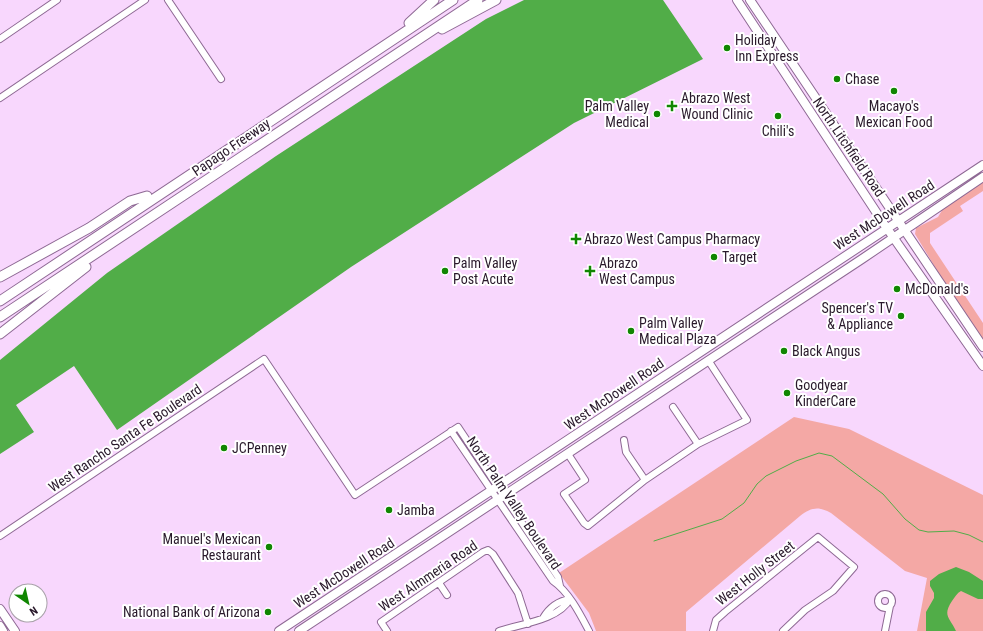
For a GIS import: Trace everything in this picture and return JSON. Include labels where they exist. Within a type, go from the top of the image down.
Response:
[{"type":"highway","points":[[409,23],[434,0]]},
{"type":"highway","name":"Papago Freeway","points":[[0,294],[443,0]]},
{"type":"highway","points":[[0,301],[453,0]]},
{"type":"highway","name":"Papago Freeway","points":[[0,317],[478,0]]},
{"type":"highway","points":[[426,34],[448,27],[496,0]]},
{"type":"highway","points":[[0,277],[89,228],[130,201],[147,196]]},
{"type":"highway","points":[[0,334],[87,266],[108,246]]},
{"type":"main road","name":"North Litchfield Road","points":[[737,0],[894,238],[983,366]]},
{"type":"main road","name":"North Litchfield Road","points":[[750,0],[983,348]]},
{"type":"main road","name":"West McDowell Road","points":[[279,631],[983,165]]},
{"type":"main road","name":"West McDowell Road","points":[[300,631],[894,238],[983,177]]},
{"type":"main road","points":[[779,300],[785,310]]},
{"type":"main road","points":[[0,609],[14,631]]},
{"type":"main road","points":[[294,621],[300,631]]},
{"type":"main road","points":[[0,626],[3,631]]},
{"type":"street","points":[[0,39],[57,0]]},
{"type":"street","points":[[0,98],[145,0]]},
{"type":"street","points":[[168,0],[221,79]]},
{"type":"street","name":"West Rancho Santa Fe Boulevard","points":[[0,536],[264,359],[355,495],[451,431]]},
{"type":"street","points":[[568,454],[585,480],[564,494],[584,523],[588,526],[645,480],[698,444],[747,420],[708,360]]},
{"type":"street","points":[[673,407],[698,444]]},
{"type":"street","name":"North Palm Valley Boulevard","points":[[495,489],[451,431],[458,427],[495,489],[558,577],[560,586],[570,599],[589,631]]},
{"type":"street","points":[[624,440],[626,452],[645,480]]},
{"type":"street","name":"West Holly Street","points":[[713,631],[716,620],[724,612],[818,537],[854,567],[850,574],[833,591],[805,610],[783,631]]},
{"type":"street","name":"West Almmeria Road","points":[[387,631],[381,622],[488,550],[493,554],[518,593],[528,624]]},
{"type":"street","points":[[440,583],[447,595]]},
{"type":"street","points":[[885,631],[892,597],[888,594],[883,594],[879,596],[878,601],[888,613]]},
{"type":"street","points":[[499,631],[552,616],[566,607],[570,599]]},
{"type":"street","points":[[883,608],[890,606]]},
{"type":"shaded area","points":[[524,0],[663,0],[703,59],[574,123],[351,267],[117,430],[74,366],[16,405],[34,432],[0,454],[0,360],[107,273],[276,156],[486,19]]},
{"type":"shaded area","points":[[983,182],[983,191],[960,206],[963,211],[930,233],[930,243],[983,323],[983,341],[915,234],[916,228],[938,217],[944,207]]},
{"type":"shaded area","points":[[794,417],[849,429],[983,495],[983,631],[917,631],[927,578],[905,571],[831,513],[823,509],[815,508],[800,516],[686,612],[686,631],[596,631],[589,613],[559,573]]},
{"type":"shaded area","points":[[956,567],[969,572],[983,581],[983,599],[978,599],[961,591],[952,601],[947,614],[956,631],[926,631],[926,612],[934,598],[930,581],[939,574]]},
{"type":"waterway","points":[[654,541],[722,519],[744,503],[757,484],[766,476],[796,461],[819,453],[832,456],[883,494],[905,519],[919,530],[928,532],[954,531],[969,535],[983,542]]},
{"type":"place","name":"Holiday Inn Express","points":[[727,48]]},
{"type":"place","name":"Chase","points":[[837,79]]},
{"type":"place","name":"Macayo's Mexican Food","points":[[894,91]]},
{"type":"place","name":"Abrazo West Wound Clinic","points":[[672,106]]},
{"type":"place","name":"Palm Valley Medical","points":[[657,114]]},
{"type":"place","name":"Chili's","points":[[778,116]]},
{"type":"place","name":"Abrazo West Campus Pharmacy","points":[[576,239]]},
{"type":"place","name":"Target","points":[[714,257]]},
{"type":"place","name":"Palm Valley Post Acute","points":[[445,271]]},
{"type":"place","name":"Abrazo West Campus","points":[[590,271]]},
{"type":"place","name":"McDonald's","points":[[897,289]]},
{"type":"place","name":"Spencer's TV & Appliance","points":[[901,316]]},
{"type":"place","name":"Palm Valley Medical Plaza","points":[[631,331]]},
{"type":"place","name":"Black Angus","points":[[784,351]]},
{"type":"place","name":"Goodyear KinderCare","points":[[787,393]]},
{"type":"place","name":"JCPenney","points":[[224,448]]},
{"type":"place","name":"Jamba","points":[[389,510]]},
{"type":"place","name":"Manuel's Mexican Restaurant","points":[[269,547]]},
{"type":"place","name":"National Bank of Arizona","points":[[268,612]]}]
